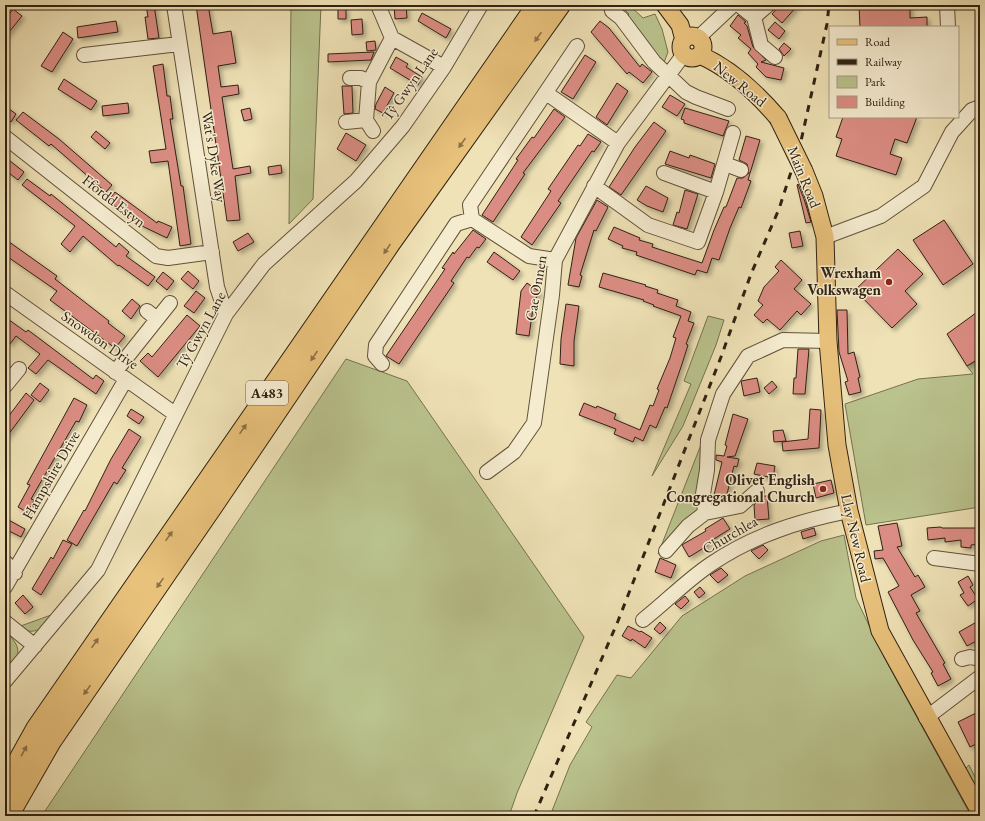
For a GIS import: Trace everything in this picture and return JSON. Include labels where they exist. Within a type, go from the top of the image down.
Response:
[{"type":"highway","name":"A483","points":[[5,785],[36,729],[536,5]]},
{"type":"highway","name":"A483","points":[[8,816],[51,741],[210,511],[391,242],[560,5]]},
{"type":"main road","points":[[665,5],[680,25],[691,47]]},
{"type":"main road","name":"New Road","points":[[691,47],[719,64],[735,76],[764,101],[778,118]]},
{"type":"main road","name":"Main Road","points":[[778,118],[804,171],[814,196],[825,237]]},
{"type":"main road","name":"Llay New Road","points":[[825,237],[828,341],[837,445],[849,511],[880,631],[926,718],[980,812]]},
{"type":"street","name":"Wat's Dyke Way","points":[[174,5],[217,287],[226,314]]},
{"type":"street","points":[[378,5],[392,38],[444,67]]},
{"type":"street","name":"Tŷ Gwyn Lane","points":[[5,681],[98,570],[226,314],[264,264],[356,181],[403,126],[444,67],[481,5]]},
{"type":"street","name":"Cae Onnen","points":[[487,472],[514,452],[534,423],[552,295],[555,260],[618,143],[691,47],[733,5]]},
{"type":"street","points":[[739,5],[754,17],[761,45],[775,57]]},
{"type":"street","points":[[754,17],[768,5]]},
{"type":"street","points":[[947,5],[948,26]]},
{"type":"street","points":[[619,14],[654,62],[686,92],[708,97],[728,109]]},
{"type":"street","points":[[346,122],[370,126],[369,82],[392,38]]},
{"type":"street","points":[[84,55],[179,44]]},
{"type":"street","points":[[555,260],[529,256],[472,219],[470,205],[577,46]]},
{"type":"street","points":[[350,78],[362,78],[369,82]]},
{"type":"street","points":[[546,93],[618,143]]},
{"type":"street","points":[[825,237],[881,216],[924,186],[952,132],[972,110],[980,108]]},
{"type":"street","points":[[951,118],[952,132]]},
{"type":"street","points":[[594,186],[648,225],[698,242],[716,192],[733,133]]},
{"type":"street","name":"Ffordd Estyn","points":[[5,137],[156,256],[168,258],[212,252]]},
{"type":"street","points":[[724,164],[741,170]]},
{"type":"street","points":[[664,173],[716,192]]},
{"type":"street","points":[[382,364],[375,356],[376,345],[456,224],[472,219]]},
{"type":"street","name":"Snowdon Drive","points":[[5,294],[175,414]]},
{"type":"street","name":"Hampshire Drive","points":[[5,588],[15,573],[51,507],[152,315],[170,303]]},
{"type":"street","points":[[705,513],[702,494],[707,470],[708,440],[724,394],[748,356],[783,340],[828,341]]},
{"type":"street","points":[[5,386],[19,369]]},
{"type":"street","points":[[666,551],[688,526],[705,513],[740,506],[757,491]]},
{"type":"street","name":"Churchlea","points":[[643,620],[711,564],[766,533],[806,520],[849,511]]},
{"type":"street","points":[[934,558],[980,564]]},
{"type":"street","points":[[5,562],[15,573]]},
{"type":"street","points":[[5,622],[35,646]]},
{"type":"street","points":[[962,659],[970,657],[980,659]]},
{"type":"street","points":[[926,718],[980,677]]},
{"type":"green space","points":[[291,5],[321,5],[313,199],[289,224]]},
{"type":"green space","points":[[614,5],[629,5],[643,18],[655,14],[662,29],[668,52],[663,65],[626,18],[629,14],[624,9],[614,9]]},
{"type":"green space","points":[[708,316],[724,320],[716,345],[683,426],[652,476],[691,384],[684,381]]},
{"type":"green space","points":[[980,358],[980,507],[866,525],[845,404],[918,379],[973,374],[967,366]]},
{"type":"green space","points":[[346,359],[407,381],[584,637],[517,793],[509,816],[38,816],[45,811]]},
{"type":"green space","points":[[708,427],[700,512],[658,554]]},
{"type":"green space","points":[[844,535],[856,598],[885,659],[971,816],[550,816],[570,765],[592,727],[586,722],[617,675],[631,678],[682,616],[745,576],[821,541]]},
{"type":"green space","points":[[62,611],[42,628],[37,630],[31,631],[18,627]]},
{"type":"green space","points":[[10,636],[15,642],[18,651],[13,664],[5,673],[5,651]]},
{"type":"green space","points":[[969,765],[975,777],[980,775],[980,801],[965,769]]},
{"type":"building","points":[[146,5],[154,5],[159,38],[148,39],[145,17],[148,17]]},
{"type":"building","points":[[196,5],[208,5],[213,34],[231,31],[236,63],[218,66],[221,87],[238,85],[239,94],[222,97],[233,169],[250,166],[251,173],[235,176],[240,220],[227,221]]},
{"type":"building","points":[[394,5],[406,5],[407,18],[395,19]]},
{"type":"building","points":[[780,5],[797,6],[782,23],[772,14]]},
{"type":"building","points":[[859,5],[910,5],[910,18],[927,17],[927,26],[860,26]]},
{"type":"building","points":[[346,7],[346,19],[338,19],[338,8]]},
{"type":"building","points":[[13,9],[22,16],[5,37],[5,20]]},
{"type":"building","points":[[422,13],[451,29],[446,38],[418,21]]},
{"type":"building","points":[[738,15],[746,22],[744,23],[747,26],[753,47],[766,60],[761,62],[784,68],[781,80],[766,77],[756,67],[758,64],[748,53],[751,49],[738,38],[741,35],[730,26]]},
{"type":"building","points":[[362,19],[363,34],[352,35],[351,20]]},
{"type":"building","points":[[116,21],[118,32],[78,38],[77,27]]},
{"type":"building","points":[[600,21],[609,28],[640,67],[642,64],[652,72],[643,83],[629,72],[627,74],[591,32]]},
{"type":"building","points":[[775,22],[785,31],[779,39],[768,30]]},
{"type":"building","points":[[63,32],[73,39],[52,72],[41,66]]},
{"type":"building","points":[[375,41],[376,50],[367,51],[366,42]]},
{"type":"building","points":[[784,43],[791,49],[784,56],[779,49]]},
{"type":"building","points":[[374,52],[371,60],[328,62],[328,54]]},
{"type":"building","points":[[585,55],[596,62],[573,99],[561,92]]},
{"type":"building","points":[[396,57],[408,64],[406,67],[422,77],[418,85],[390,68]]},
{"type":"building","points":[[163,64],[167,96],[170,96],[173,119],[170,119],[181,186],[183,186],[191,244],[180,246],[168,161],[151,163],[149,151],[166,149],[153,66]]},
{"type":"building","points":[[64,79],[97,101],[91,110],[58,89]]},
{"type":"building","points":[[617,83],[628,91],[607,125],[596,117]]},
{"type":"building","points":[[342,86],[352,86],[353,113],[344,114]]},
{"type":"building","points":[[385,87],[394,93],[383,113],[375,109]]},
{"type":"building","points":[[670,95],[685,104],[677,116],[662,107]]},
{"type":"building","points":[[128,103],[129,113],[103,116],[102,106]]},
{"type":"building","points":[[5,106],[16,114],[11,122],[5,118]]},
{"type":"building","points":[[250,108],[252,119],[244,121],[241,110]]},
{"type":"building","points":[[685,108],[729,121],[723,136],[684,123],[684,120],[681,119]]},
{"type":"building","points":[[554,109],[565,117],[523,173],[525,174],[493,222],[482,215],[518,160],[516,159],[532,137],[534,138]]},
{"type":"building","points":[[23,112],[59,139],[112,185],[106,192],[51,144],[49,146],[16,120]]},
{"type":"building","points":[[843,118],[917,118],[907,143],[895,139],[890,154],[902,158],[896,175],[836,156],[842,139],[836,137]]},
{"type":"building","points":[[654,122],[666,131],[621,195],[609,187],[635,147]]},
{"type":"building","points":[[96,131],[110,143],[105,149],[91,137]]},
{"type":"building","points":[[346,133],[366,145],[356,161],[337,149]]},
{"type":"building","points":[[588,134],[601,142],[594,152],[592,151],[558,201],[561,203],[532,245],[521,237],[551,191],[548,189],[578,145],[580,146]]},
{"type":"building","points":[[746,136],[760,140],[748,180],[751,181],[741,208],[739,207],[730,228],[719,260],[712,258],[707,273],[697,270],[695,275],[636,255],[637,252],[622,248],[623,246],[608,239],[614,227],[640,238],[639,240],[653,244],[652,247],[702,263],[714,230],[724,207],[726,207],[737,178],[743,178],[749,173],[747,164],[739,160]]},
{"type":"building","points":[[670,151],[689,158],[690,155],[715,164],[711,178],[665,164]]},
{"type":"building","points":[[5,157],[24,172],[18,180],[5,170]]},
{"type":"building","points":[[281,165],[282,173],[269,175],[268,167]]},
{"type":"building","points":[[27,179],[50,196],[51,194],[116,247],[119,243],[129,252],[126,256],[155,277],[148,286],[119,265],[118,266],[83,236],[70,252],[61,244],[75,226],[22,185]]},
{"type":"building","points":[[798,184],[804,199],[811,222],[806,223]]},
{"type":"building","points":[[646,186],[668,198],[663,212],[647,206],[637,200]]},
{"type":"building","points":[[685,190],[698,194],[687,229],[673,225],[677,212],[679,213]]},
{"type":"building","points":[[115,192],[157,223],[158,221],[172,227],[167,238],[144,227],[108,201]]},
{"type":"building","points":[[597,200],[608,207],[596,231],[594,230],[580,275],[582,276],[579,287],[568,285],[576,238]]},
{"type":"building","points":[[944,220],[973,264],[943,285],[913,240]]},
{"type":"building","points":[[473,230],[486,239],[479,248],[477,247],[469,258],[467,257],[451,281],[454,283],[399,364],[386,356],[445,269],[442,268],[453,252],[454,254]]},
{"type":"building","points":[[800,231],[803,246],[792,248],[789,233]]},
{"type":"building","points":[[248,233],[254,242],[238,251],[233,242]]},
{"type":"building","points":[[5,239],[57,276],[55,279],[109,321],[108,323],[125,336],[115,348],[50,300],[57,291],[5,255]]},
{"type":"building","name":"Wrexham Volkswagen","points":[[898,249],[923,274],[905,291],[917,304],[892,328],[855,290]]},
{"type":"building","points":[[494,252],[520,271],[513,280],[487,262]]},
{"type":"building","points":[[781,260],[802,280],[794,289],[811,304],[801,315],[797,311],[780,330],[767,319],[763,323],[754,315],[763,305],[758,301],[764,287],[779,271],[775,267]]},
{"type":"building","points":[[188,271],[199,281],[193,289],[181,279]]},
{"type":"building","points":[[163,272],[174,281],[167,290],[156,281]]},
{"type":"building","points":[[603,273],[646,285],[645,286],[658,290],[657,293],[678,300],[676,306],[691,312],[688,321],[694,323],[686,344],[688,345],[667,408],[665,407],[656,428],[650,425],[643,441],[635,437],[633,442],[614,434],[616,429],[579,415],[584,403],[596,408],[597,406],[616,414],[614,419],[640,430],[650,405],[653,406],[659,390],[657,389],[670,358],[676,338],[673,337],[681,316],[653,306],[654,305],[643,301],[644,300],[599,287]]},
{"type":"building","points":[[527,283],[540,292],[534,301],[529,336],[516,334],[521,291]]},
{"type":"building","points":[[196,291],[205,298],[194,313],[184,306]]},
{"type":"building","points":[[132,299],[140,306],[131,319],[122,311]]},
{"type":"building","points":[[566,304],[579,306],[574,341],[574,366],[560,364],[561,339]]},
{"type":"building","points":[[837,310],[847,310],[848,354],[854,352],[860,377],[858,378],[861,392],[849,395],[845,382],[848,381],[839,352]]},
{"type":"building","points":[[980,310],[980,358],[967,366],[947,334]]},
{"type":"building","points":[[187,315],[200,326],[158,377],[140,361],[148,353],[152,357]]},
{"type":"building","points":[[5,317],[26,332],[28,330],[93,379],[96,375],[104,381],[96,394],[48,360],[36,374],[28,368],[40,354],[16,336],[10,344],[5,340]]},
{"type":"building","points":[[798,349],[809,349],[805,394],[793,394],[794,378],[796,378]]},
{"type":"building","points":[[757,378],[760,392],[744,396],[741,381]]},
{"type":"building","points":[[772,381],[777,387],[769,394],[764,388]]},
{"type":"building","points":[[40,383],[49,390],[40,402],[31,395]]},
{"type":"building","points":[[26,393],[34,400],[5,439],[5,421]]},
{"type":"building","points":[[74,398],[87,405],[79,422],[76,421],[31,499],[34,500],[28,513],[18,507],[30,485],[27,484]]},
{"type":"building","points":[[131,409],[144,417],[139,424],[127,416]]},
{"type":"building","points":[[810,409],[821,410],[819,448],[783,451],[782,442],[808,439]]},
{"type":"building","points":[[733,414],[748,419],[735,456],[727,457],[739,459],[737,467],[734,466],[726,498],[714,495],[722,462],[716,460],[716,455],[724,456],[727,446],[725,445]]},
{"type":"building","points":[[129,429],[141,437],[122,468],[126,470],[117,484],[114,482],[77,546],[67,540],[84,510],[85,511],[111,459]]},
{"type":"building","points":[[783,430],[786,441],[774,442],[773,431]]},
{"type":"building","points":[[757,463],[775,466],[773,478],[754,474]]},
{"type":"building","name":"Olivet English Congregational Church","points":[[831,480],[834,493],[816,498],[813,484]]},
{"type":"building","points":[[763,496],[767,496],[769,519],[755,520],[754,505]]},
{"type":"building","points":[[5,518],[25,529],[21,537],[5,529]]},
{"type":"building","points":[[723,518],[730,529],[689,557],[682,545],[706,531],[705,529]]},
{"type":"building","points":[[897,523],[902,546],[897,547],[915,577],[918,575],[925,587],[911,595],[920,611],[916,613],[945,663],[943,664],[951,679],[938,686],[931,673],[933,672],[913,640],[888,592],[899,586],[883,558],[875,559],[874,551],[883,550],[878,526]]},
{"type":"building","points":[[814,528],[816,535],[803,539],[801,532]]},
{"type":"building","points":[[927,528],[980,528],[980,544],[971,545],[971,548],[961,547],[961,540],[945,542],[945,538],[928,540]]},
{"type":"building","points":[[63,540],[72,544],[41,595],[32,589],[51,557],[53,559]]},
{"type":"building","points":[[763,545],[768,550],[759,559],[751,551]]},
{"type":"building","points":[[660,558],[676,565],[671,578],[655,572]]},
{"type":"building","points":[[721,568],[728,575],[718,583],[710,575]]},
{"type":"building","points":[[968,576],[973,585],[970,587],[978,599],[968,606],[960,595],[964,593],[958,582]]},
{"type":"building","points":[[700,587],[705,593],[699,598],[694,592]]},
{"type":"building","points":[[23,595],[33,607],[25,614],[15,603]]},
{"type":"building","points":[[685,596],[689,601],[681,609],[675,604]]},
{"type":"building","points":[[980,620],[980,639],[967,646],[959,632]]},
{"type":"building","points":[[660,622],[666,628],[660,634],[654,629]]},
{"type":"building","points":[[628,626],[640,632],[641,631],[652,638],[645,648],[632,639],[631,641],[622,636]]},
{"type":"building","points":[[980,711],[980,721],[976,722],[980,731],[980,742],[970,747],[958,722]]},
{"type":"railway","points":[[534,816],[618,621],[721,357],[751,274],[779,209],[801,141],[827,24],[829,5]]},
{"type":"place","name":"Wrexham Volkswagen","points":[[889,282]]},
{"type":"place","name":"Olivet English Congregational Church","points":[[823,489]]}]
